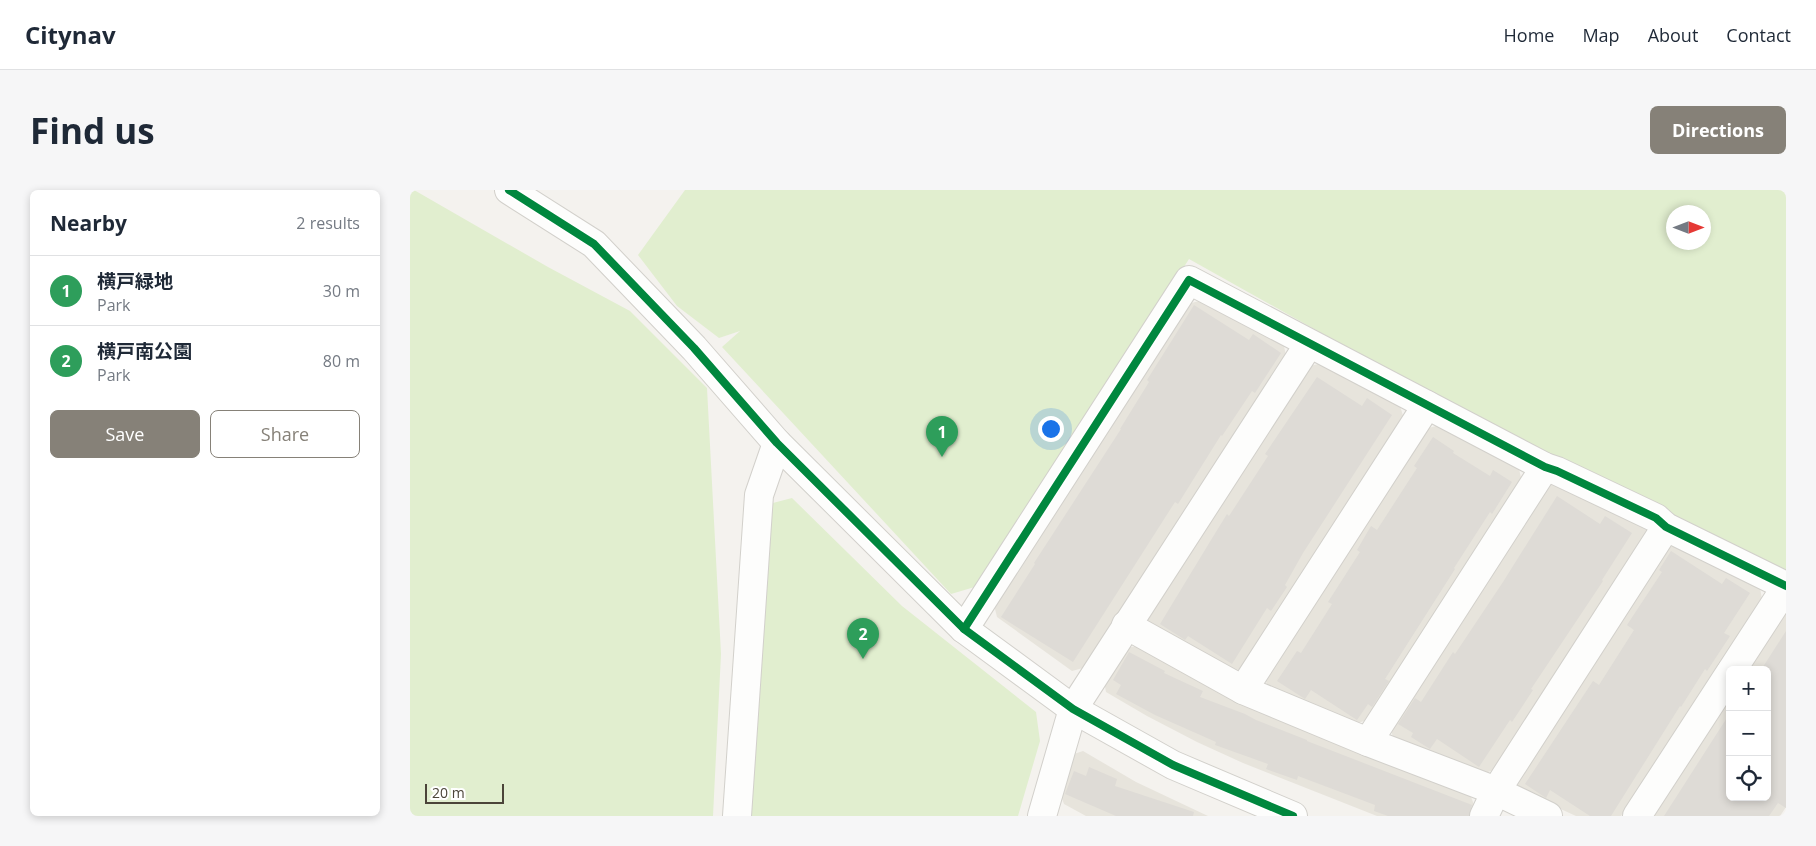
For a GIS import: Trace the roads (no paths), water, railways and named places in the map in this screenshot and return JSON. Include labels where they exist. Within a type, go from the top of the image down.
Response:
[{"type":"street","points":[[509,190],[594,244],[694,348],[777,443],[964,629],[1073,709],[1173,765],[1293,816]]},
{"type":"street","points":[[964,629],[1189,280],[1546,467],[1656,518],[1666,527],[1786,586],[1735,666]]},
{"type":"street","points":[[1049,813],[1073,709],[1309,344]]},
{"type":"street","points":[[1243,690],[1427,406]]},
{"type":"street","points":[[737,816],[759,495],[777,443]]},
{"type":"street","points":[[1368,742],[1546,467]]},
{"type":"street","points":[[1484,816],[1496,791],[1666,527]]},
{"type":"street","points":[[1126,626],[1243,690],[1368,742],[1496,791],[1548,816]]},
{"type":"street","points":[[1637,816],[1726,679]]},
{"type":"place","name":"横戸緑地","points":[[942,457]]},
{"type":"place","name":"横戸南公園","points":[[863,659]]}]
